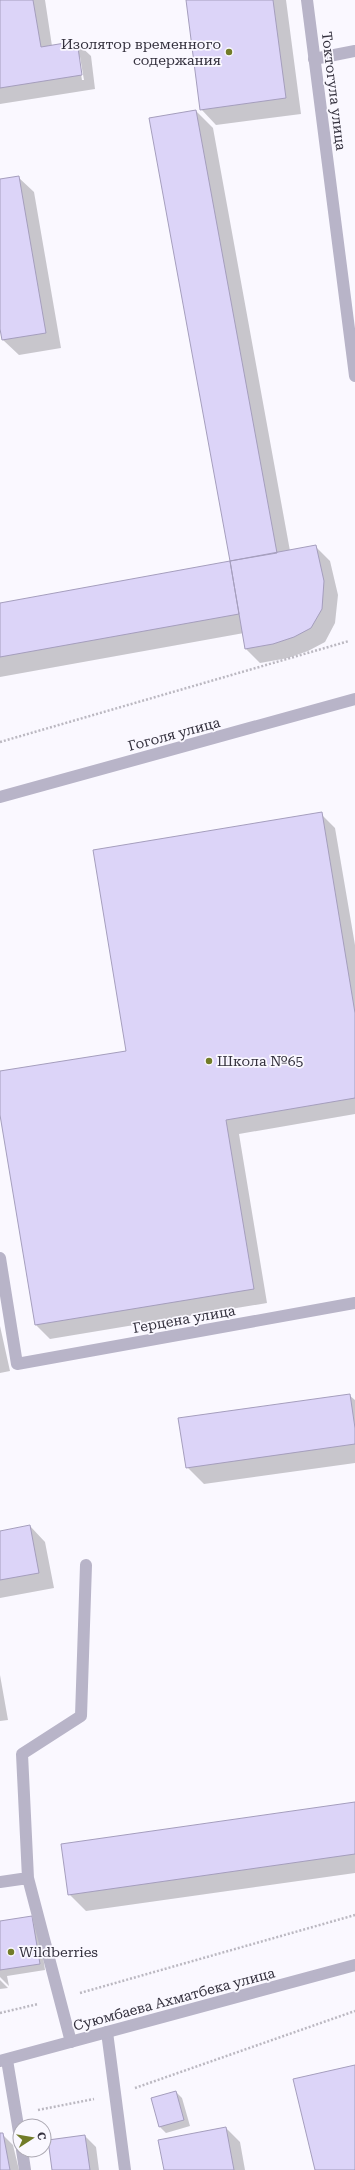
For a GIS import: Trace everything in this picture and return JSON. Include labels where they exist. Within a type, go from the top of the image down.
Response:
[{"type":"street","name":"Токтогула улица","points":[[307,0],[355,376]]},
{"type":"street","points":[[314,59],[355,51]]},
{"type":"street","name":"Гоголя улица","points":[[0,797],[355,699]]},
{"type":"street","name":"Герцена улица","points":[[0,1258],[17,1364],[355,1303]]},
{"type":"street","points":[[71,2042],[28,1878],[22,1754],[81,1716],[86,1565]]},
{"type":"street","points":[[0,1882],[28,1878]]},
{"type":"street","name":"Суюмбаева Ахматбека улица","points":[[3,2060],[355,1965]]},
{"type":"street","points":[[107,2032],[114,2096],[125,2170]]},
{"type":"street","points":[[3,2060],[17,2118]]},
{"type":"street","points":[[23,2158],[25,2170]]},
{"type":"path","points":[[0,742],[349,641]]},
{"type":"path","points":[[0,2013],[59,1998],[355,1915]]},
{"type":"path","points":[[16,2114],[114,2096],[355,2011]]},
{"type":"building","points":[[0,0],[33,0],[41,47],[77,41],[82,75],[0,88]]},
{"type":"building","points":[[186,0],[273,0],[286,98],[200,110]]},
{"type":"building","points":[[196,110],[277,553],[230,561],[149,118]]},
{"type":"building","points":[[19,176],[46,333],[2,340],[0,329],[0,179]]},
{"type":"building","points":[[316,545],[324,581],[322,609],[311,628],[294,637],[273,644],[245,649],[230,561]]},
{"type":"building","points":[[230,561],[239,614],[0,657],[0,603]]},
{"type":"building","name":"Школа №65","points":[[322,812],[355,1013],[355,1098],[226,1120],[254,1289],[35,1325],[0,1115],[0,1071],[126,1051],[93,850]]},
{"type":"building","points":[[350,1394],[355,1428],[355,1444],[186,1468],[178,1418]]},
{"type":"building","points":[[30,1525],[39,1573],[0,1580],[0,1531]]},
{"type":"building","points":[[355,1802],[355,1854],[68,1895],[61,1844]]},
{"type":"building","points":[[32,1916],[40,1964],[0,1970],[0,1921]]},
{"type":"building","points":[[355,2065],[355,2170],[315,2170],[293,2079]]},
{"type":"building","points":[[176,2091],[184,2120],[159,2127],[151,2098]]},
{"type":"building","points":[[226,2127],[234,2170],[164,2170],[158,2140]]},
{"type":"building","points":[[0,2133],[3,2133],[10,2170],[0,2170]]},
{"type":"building","points":[[85,2135],[90,2170],[52,2170],[50,2158],[52,2158],[52,2139]]},
{"type":"place","name":"Изолятор временного содержания","points":[[229,52]]},
{"type":"place","name":"Школа №65","points":[[209,1061]]},
{"type":"place","name":"Wildberries","points":[[11,1952]]}]
